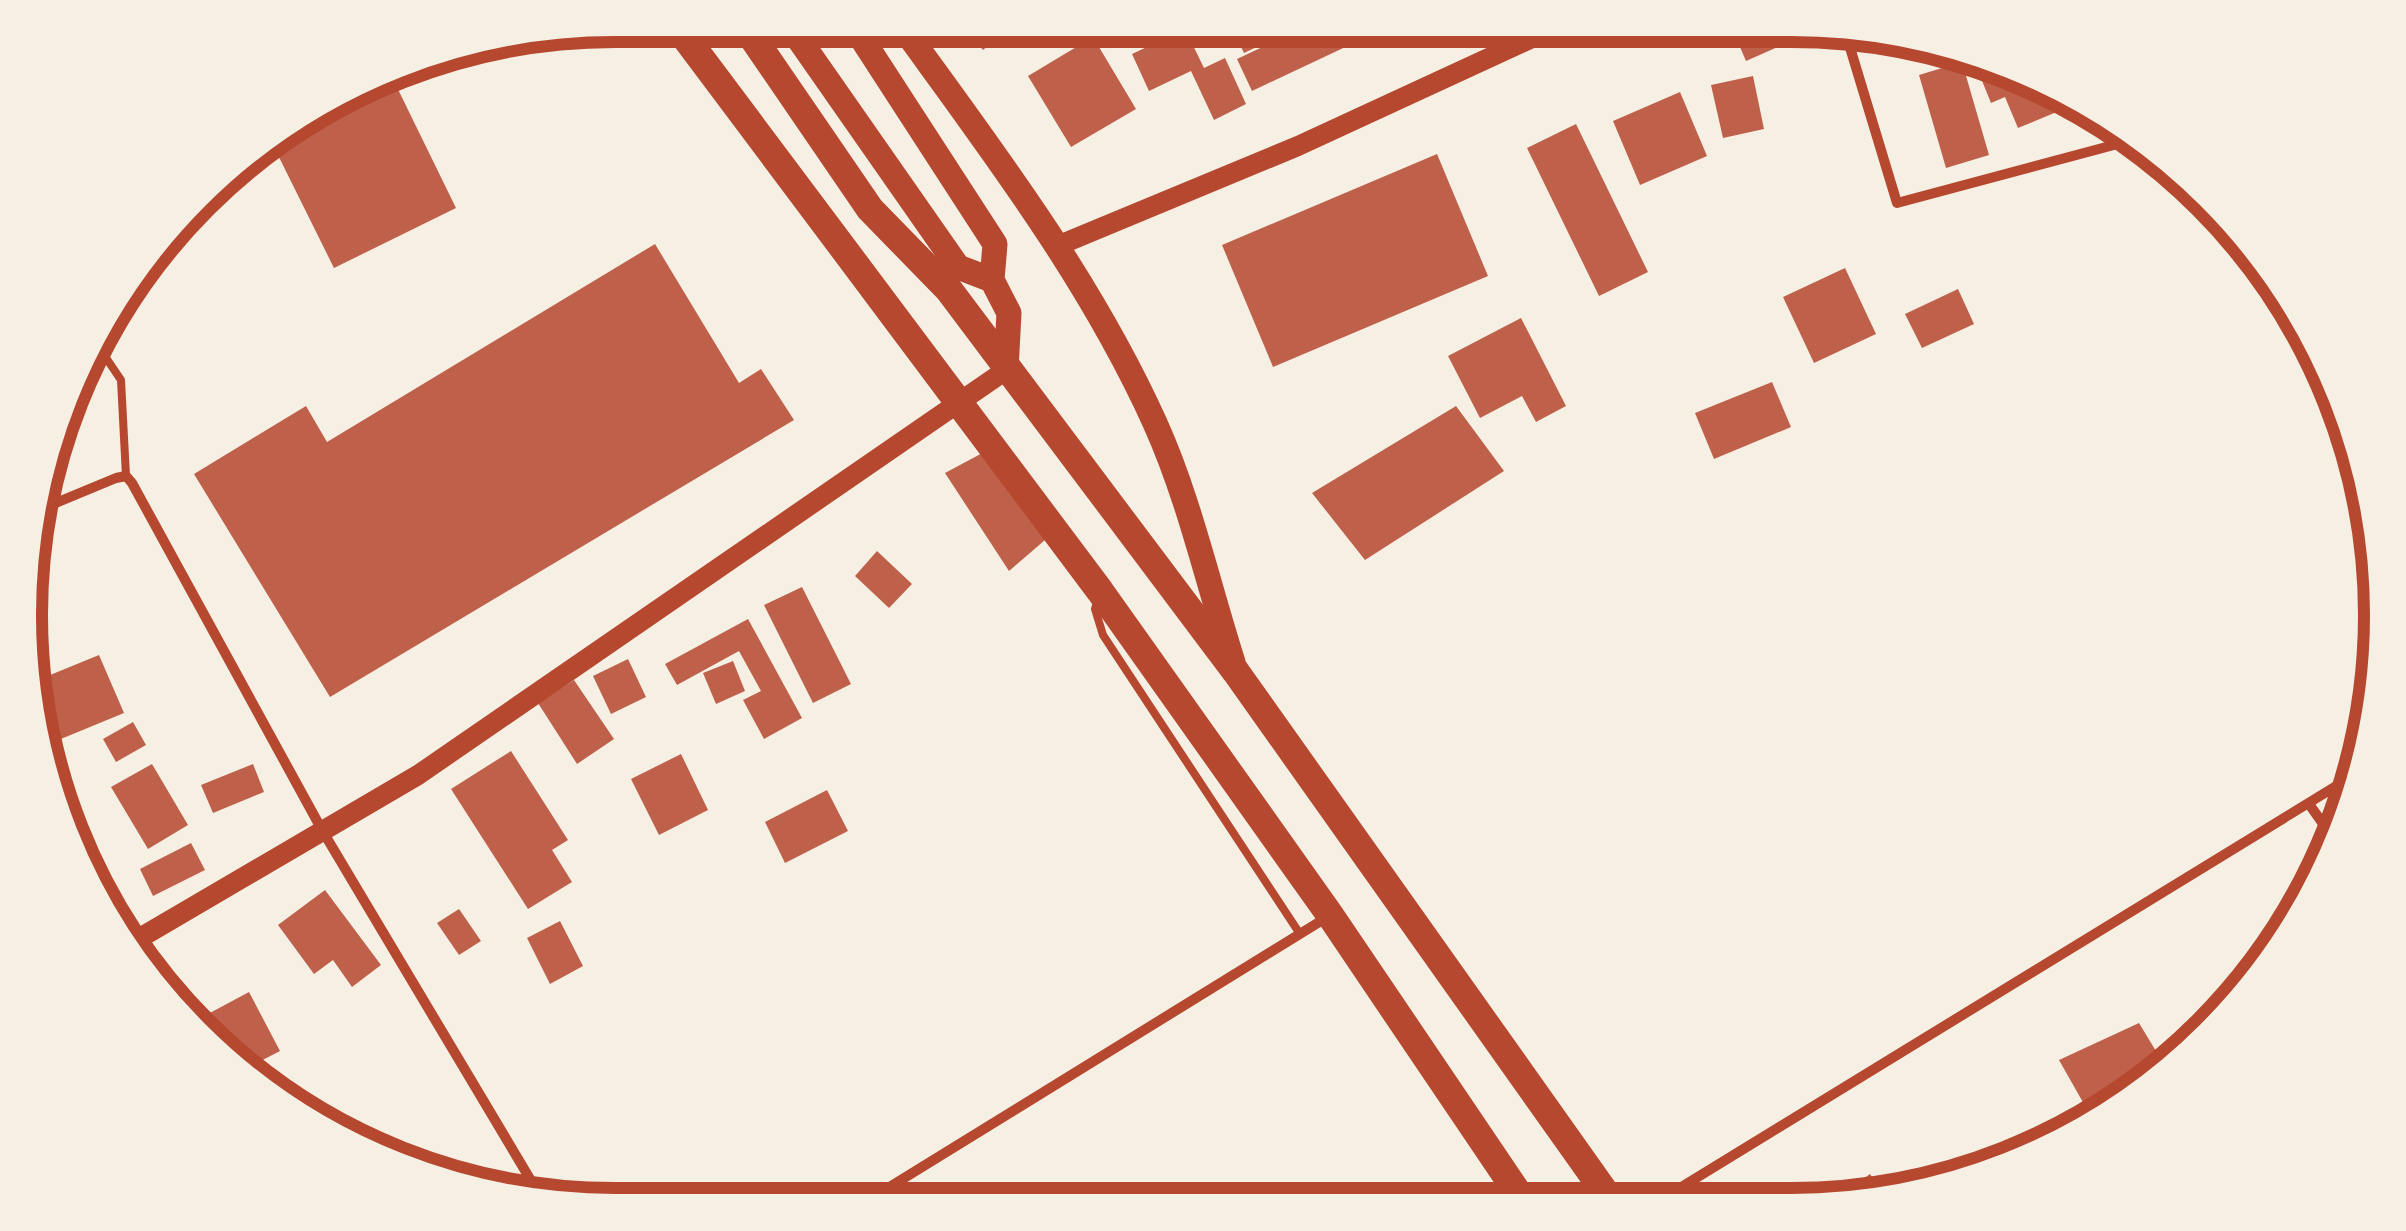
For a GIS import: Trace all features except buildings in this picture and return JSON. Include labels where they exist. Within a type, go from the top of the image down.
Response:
[{"type":"highway","points":[[689,42],[955,402],[1100,590],[1330,915],[1515,1188]]},
{"type":"highway","points":[[756,42],[870,209],[950,290],[1006,370],[1236,672],[1602,1188]]},
{"type":"main road","points":[[801,42],[958,267],[992,280]]},
{"type":"main road","points":[[141,937],[418,775],[1006,370],[1009,313],[992,280],[995,244],[864,42]]},
{"type":"main road","points":[[912,42],[1057,246],[1116,344],[1157,427],[1236,672]]},
{"type":"main road","points":[[1057,246],[1298,146],[1523,42]]},
{"type":"street","points":[[1849,46],[1897,203],[2116,144]]},
{"type":"street","points":[[54,504],[126,476],[290,764],[322,830],[532,1182]]},
{"type":"street","points":[[1680,1188],[2337,786]]},
{"type":"street","points":[[2309,804],[2324,825]]},
{"type":"street","points":[[888,1188],[1330,915]]},
{"type":"lane","points":[[105,356],[121,380],[126,476]]},
{"type":"lane","points":[[1100,590],[1095,609],[1103,635],[1300,934]]}]
